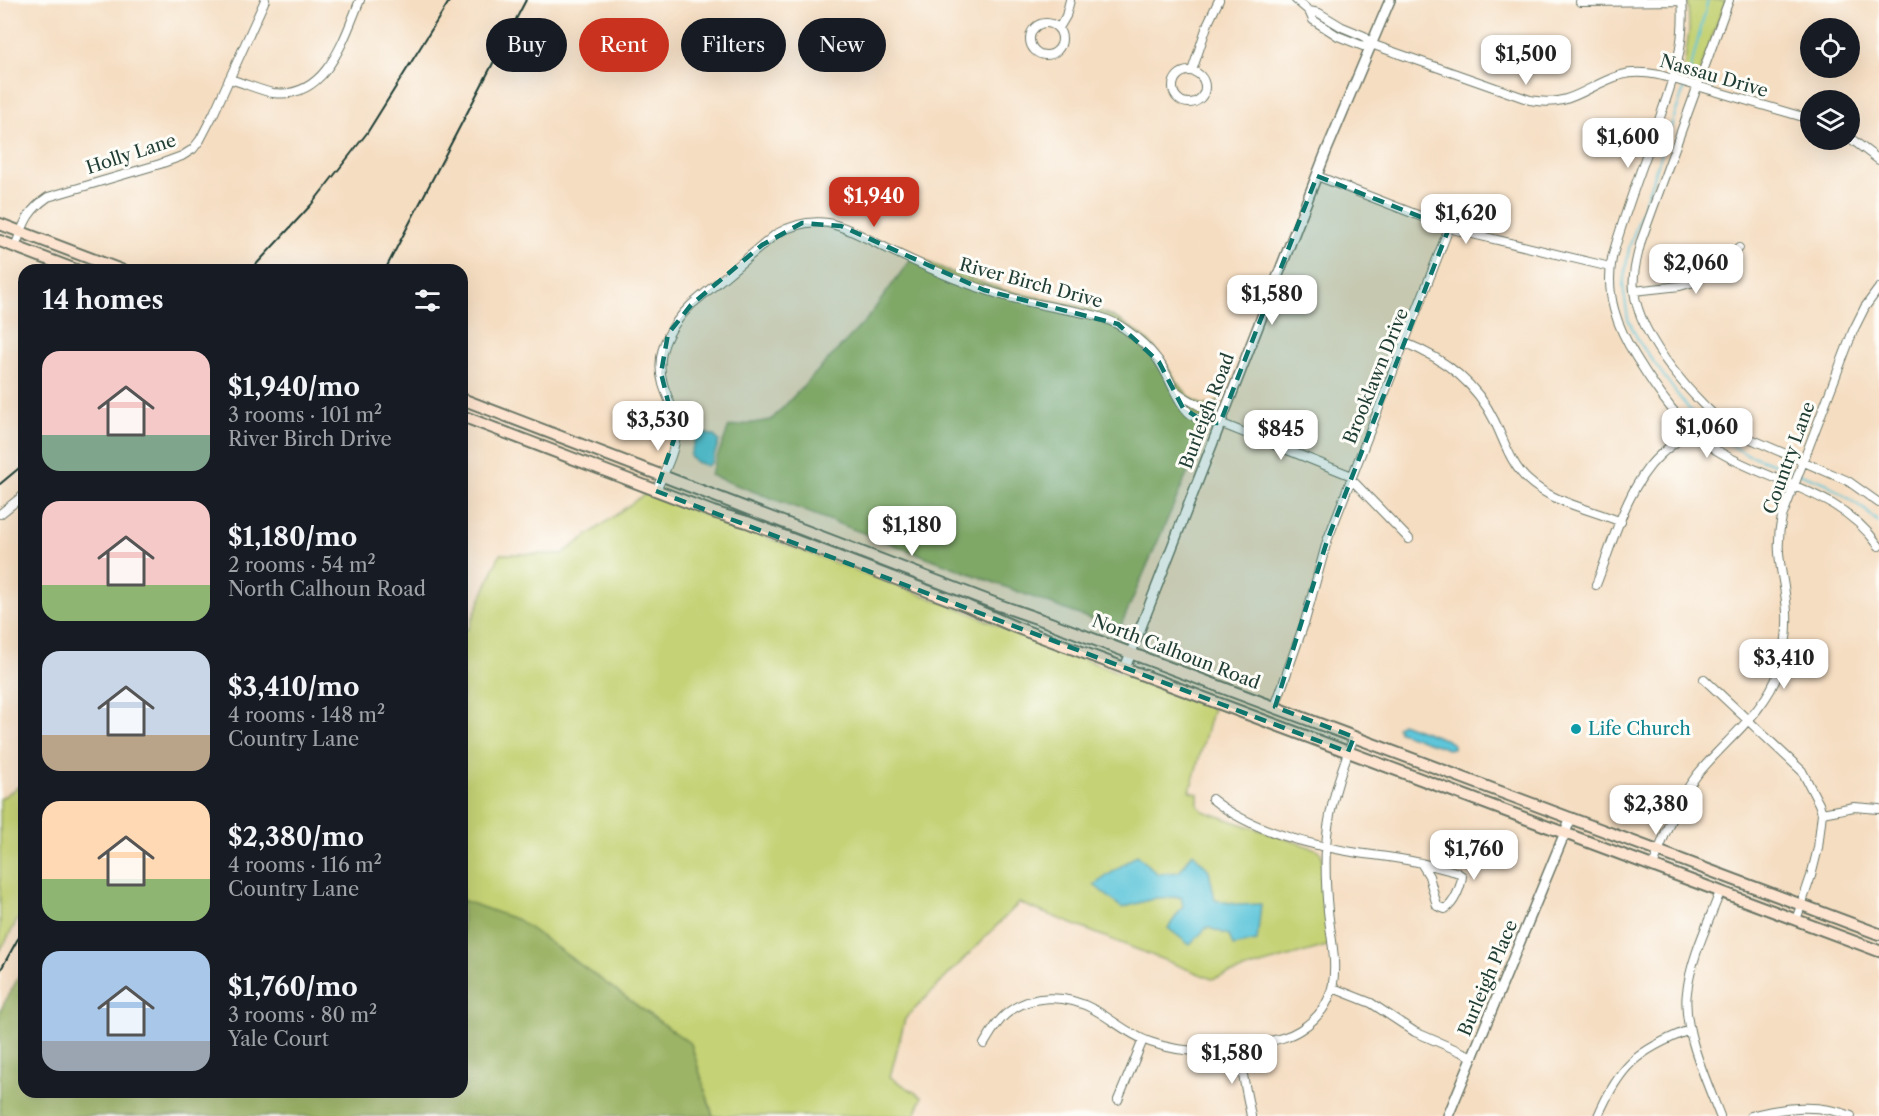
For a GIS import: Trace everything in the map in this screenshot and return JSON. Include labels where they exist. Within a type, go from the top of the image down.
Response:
[{"type":"main road","points":[[0,224],[105,264]]},
{"type":"main road","points":[[0,241],[60,264]]},
{"type":"main road","name":"North Calhoun Road","points":[[468,401],[663,475],[776,521],[1571,818],[1657,856],[1879,934]]},
{"type":"main road","name":"North Calhoun Road","points":[[468,418],[1879,951]]},
{"type":"street","name":"Holly Lane","points":[[15,247],[34,206],[48,197],[160,164],[182,156],[193,149],[200,140],[265,0]]},
{"type":"street","points":[[229,79],[271,92],[284,93],[296,91],[320,78],[334,61],[360,0]]},
{"type":"street","points":[[1059,28],[1066,16],[1070,0]]},
{"type":"street","points":[[1192,71],[1204,32],[1219,0]]},
{"type":"street","name":"Nassau Drive","points":[[1296,0],[1309,11],[1313,20],[1338,36],[1363,46],[1371,44],[1517,97],[1542,102],[1570,99],[1624,74],[1654,74],[1800,116]]},
{"type":"street","name":"Burleigh Road","points":[[1125,668],[1317,176],[1389,0]]},
{"type":"street","points":[[1580,2],[1682,0],[1683,27],[1678,80],[1623,222],[1610,267],[1614,314],[1621,332],[1658,390],[1692,430],[1714,449],[1732,459],[1795,481],[1833,503],[1863,526],[1879,546]]},
{"type":"street","points":[[1729,0],[1694,86],[1641,241],[1633,278],[1634,291],[1643,323],[1652,339],[1692,393],[1709,412],[1737,433],[1802,464],[1848,481],[1879,503]]},
{"type":"street","points":[[1043,23],[1059,28],[1062,42],[1058,51],[1048,56],[1034,50],[1030,40],[1034,29],[1043,23]]},
{"type":"street","points":[[1187,70],[1192,71],[1204,81],[1204,92],[1197,100],[1186,103],[1174,94],[1173,84],[1178,75],[1187,70]]},
{"type":"street","points":[[1860,146],[1879,160]]},
{"type":"street","points":[[1317,176],[1449,228],[1610,267]]},
{"type":"street","name":"River Birch Drive","points":[[656,490],[676,434],[675,415],[661,373],[662,350],[668,334],[685,311],[754,251],[776,234],[802,223],[815,222],[841,226],[927,268],[981,289],[1086,313],[1118,324],[1137,337],[1159,362],[1183,408],[1206,423],[1220,423]]},
{"type":"street","name":"Brooklawn Drive","points":[[1275,707],[1305,621],[1318,566],[1449,228]]},
{"type":"street","points":[[1634,291],[1680,286],[1694,282],[1739,248]]},
{"type":"street","name":"Country Lane","points":[[1657,856],[1680,799],[1706,764],[1748,720],[1773,684],[1786,645],[1787,611],[1780,569],[1779,540],[1782,517],[1853,331],[1865,307],[1879,288]]},
{"type":"street","points":[[1405,343],[1436,359],[1468,383],[1486,406],[1509,452],[1526,479],[1554,497],[1621,522]]},
{"type":"street","name":"River Birch Drive","points":[[1175,390],[1190,402],[1209,411],[1220,423]]},
{"type":"street","points":[[1220,423],[1352,477],[1409,539]]},
{"type":"street","points":[[1596,585],[1637,486],[1651,464],[1667,448],[1692,430]]},
{"type":"street","points":[[0,514],[18,500]]},
{"type":"street","points":[[1704,679],[1802,771],[1822,813],[1818,848],[1796,920]]},
{"type":"street","points":[[984,1044],[1005,1015],[1017,1007],[1038,999],[1048,998],[1080,1003],[1143,1040],[1163,1046],[1196,1051],[1240,1049],[1291,1035],[1302,1029],[1323,1007],[1333,988],[1336,966],[1328,911],[1326,847],[1335,793],[1354,737]]},
{"type":"street","points":[[1212,799],[1223,808],[1268,829],[1326,847],[1439,866],[1456,872],[1462,876],[1449,908],[1437,906],[1429,876],[1421,864]]},
{"type":"street","points":[[1822,813],[1854,807],[1879,810]]},
{"type":"street","name":"Burleigh Place","points":[[1448,1116],[1571,818]]},
{"type":"street","points":[[1720,892],[1690,973],[1686,993],[1689,1030],[1720,1116]]},
{"type":"street","points":[[1333,988],[1371,1004],[1415,1032],[1473,1057]]},
{"type":"street","points":[[1598,1116],[1615,1081],[1633,1060],[1653,1045],[1689,1030]]},
{"type":"street","points":[[1118,1100],[1143,1040]]},
{"type":"street","points":[[1240,1049],[1251,1116]]},
{"type":"street","points":[[1751,1116],[1777,1109],[1809,1107],[1851,1116]]},
{"type":"highlighted area","points":[[1317,176],[1449,228],[1327,541],[1275,707],[1354,737],[1348,752],[656,491],[676,434],[661,373],[668,334],[691,305],[762,245],[802,223],[841,226],[984,290],[1118,324],[1159,362],[1183,408],[1206,423],[1220,423]]},
{"type":"green space","points":[[1688,0],[1726,0],[1697,79],[1683,75],[1689,30]]},
{"type":"green space","points":[[913,256],[1004,290],[1106,313],[1140,334],[1152,345],[1182,387],[1200,404],[1210,405],[1220,399],[1119,630],[710,475],[729,427],[771,420],[867,319]]},
{"type":"green space","points":[[646,493],[966,611],[1010,631],[1213,708],[1190,791],[1198,793],[1198,806],[1203,811],[1319,850],[1322,856],[1330,945],[1212,979],[1019,903],[905,1019],[890,1077],[922,1097],[915,1116],[713,1116],[691,1044],[468,904],[468,629],[500,554],[562,554]]},
{"type":"green space","points":[[18,787],[18,919],[0,951],[0,799]]},
{"type":"green space","points":[[468,902],[518,920],[691,1044],[713,1116],[0,1116],[0,1011],[18,978],[18,1098],[468,1098]]},
{"type":"water","points":[[700,432],[714,436],[719,441],[712,462],[707,466],[696,462],[690,456]]},
{"type":"water","points":[[1401,723],[1447,740],[1453,744],[1453,748],[1448,749],[1399,732],[1397,727]]},
{"type":"water","points":[[1193,853],[1209,870],[1215,900],[1240,905],[1261,904],[1257,941],[1233,946],[1229,935],[1207,927],[1190,945],[1168,928],[1183,906],[1181,897],[1156,898],[1122,908],[1094,885],[1137,855],[1158,874],[1179,872]]},
{"type":"waterway","points":[[1708,0],[1690,71],[1629,248],[1623,285],[1628,319],[1639,342],[1702,425],[1744,453],[1826,483],[1865,510],[1879,523]]},
{"type":"railway","points":[[257,264],[311,205],[367,133],[450,0]]},
{"type":"railway","points":[[388,264],[526,0]]},
{"type":"railway","points":[[0,484],[18,469]]},
{"type":"railway","points":[[0,971],[18,939]]},
{"type":"place","name":"Life Church","points":[[1576,729]]}]
